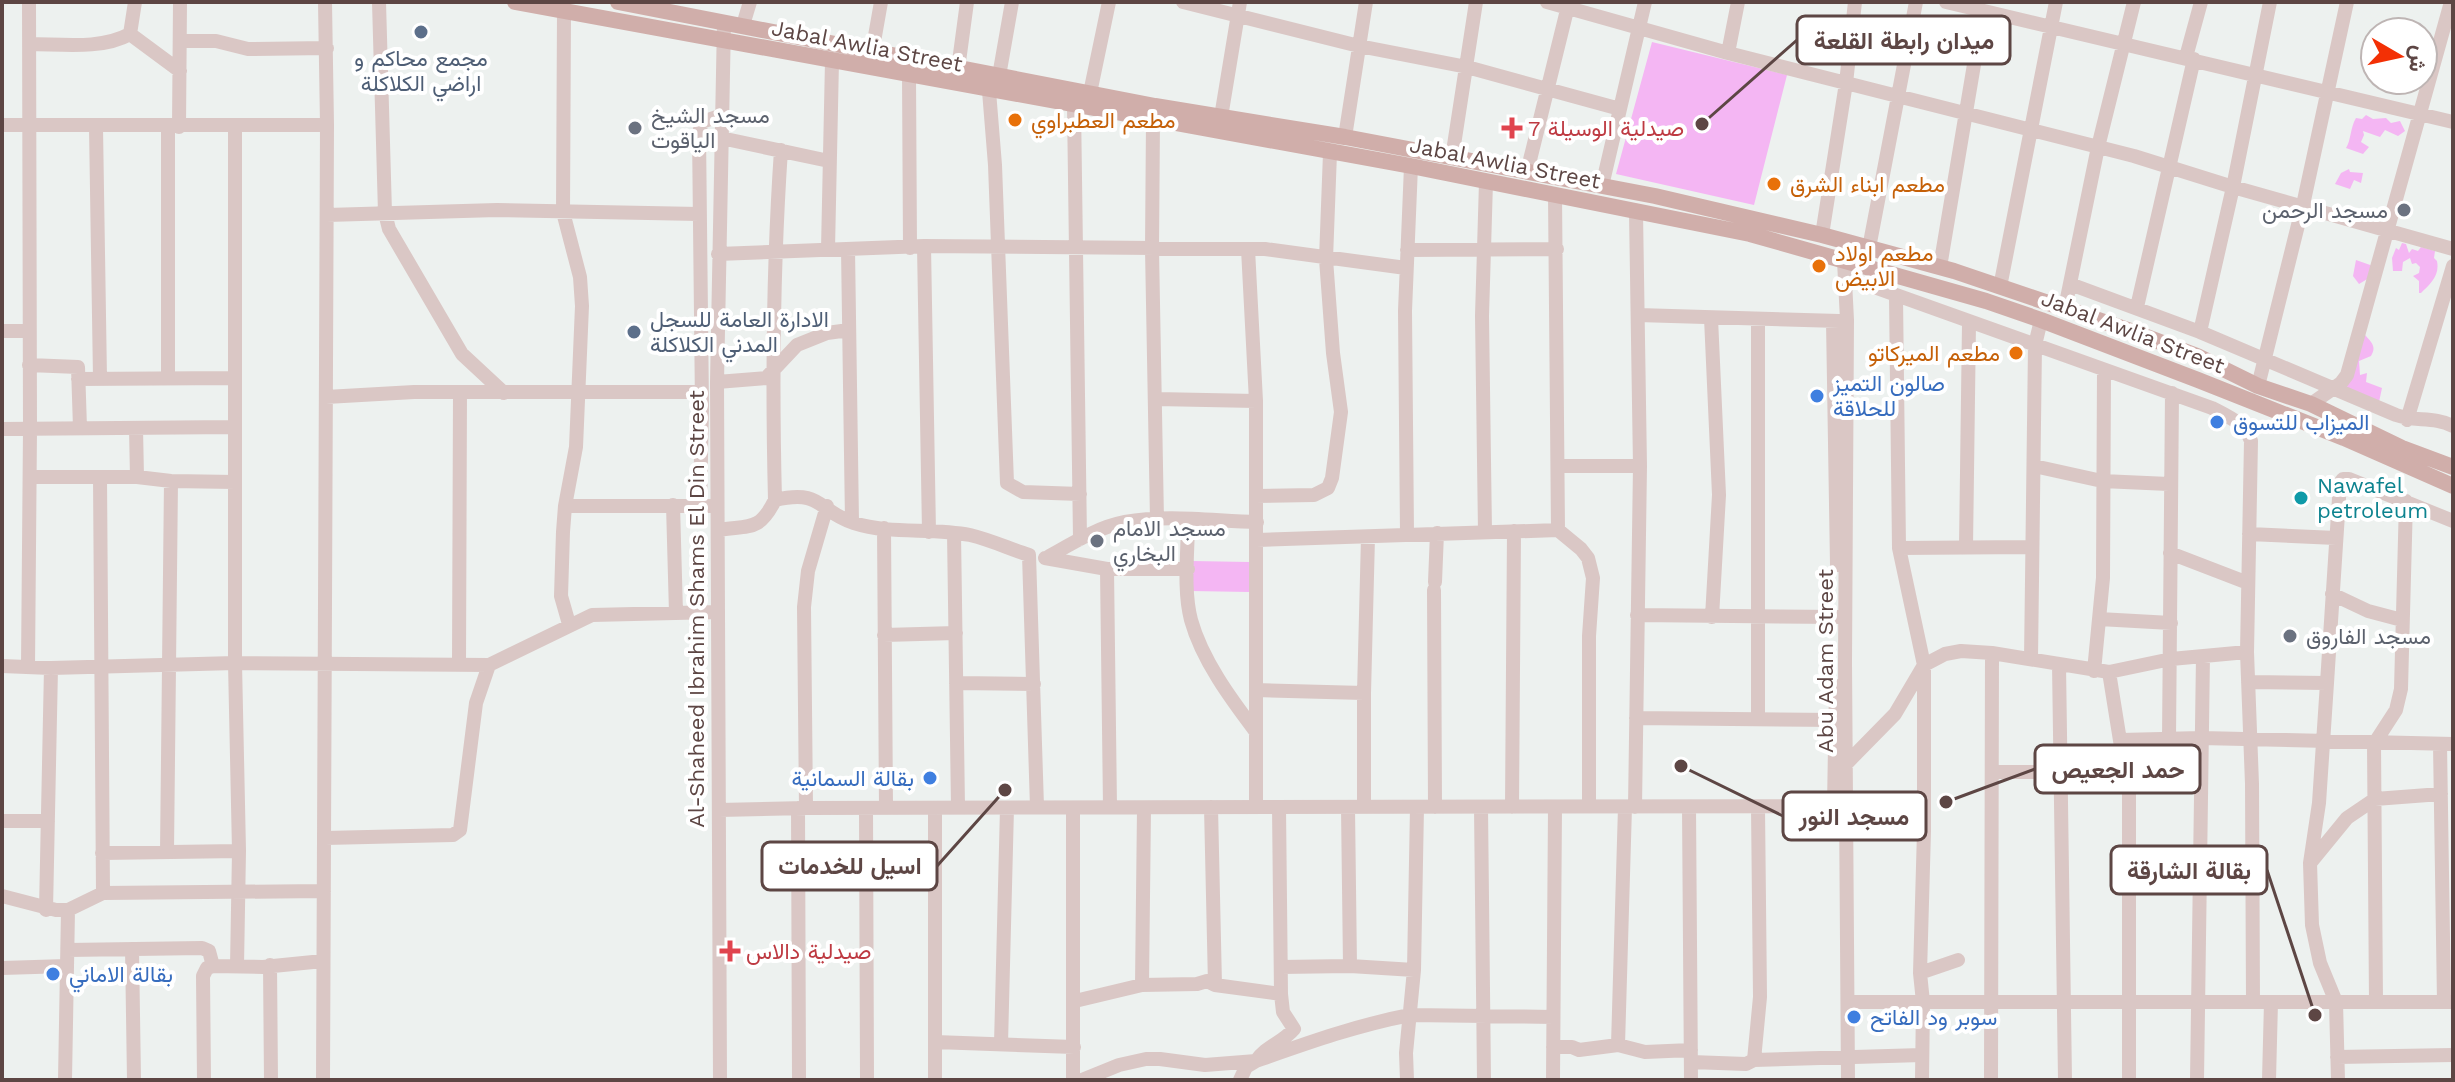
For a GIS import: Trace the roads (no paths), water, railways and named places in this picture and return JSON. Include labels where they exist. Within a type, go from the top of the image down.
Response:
[{"type":"main road","name":"Jabal Awlia Street","points":[[515,2],[1411,166],[1750,234],[1845,269],[1986,301],[2041,320],[2344,438],[2453,486]]},
{"type":"main road","name":"Jabal Awlia Street","points":[[618,2],[657,6],[872,53],[1602,186],[1822,235],[1940,267],[2197,356],[2258,386],[2311,404],[2402,448],[2453,467]]},
{"type":"street","points":[[28,667],[29,2]]},
{"type":"street","points":[[130,34],[135,2]]},
{"type":"street","points":[[168,378],[180,2]]},
{"type":"street","points":[[323,1080],[325,2]]},
{"type":"street","points":[[379,2],[385,213],[389,229],[462,354],[504,393]]},
{"type":"street","points":[[743,25],[750,2]]},
{"type":"street","points":[[872,53],[881,2]]},
{"type":"street","points":[[958,69],[967,2]]},
{"type":"street","points":[[999,76],[1012,2]]},
{"type":"street","points":[[1090,93],[1109,2]]},
{"type":"street","points":[[1183,2],[1238,9],[1359,46],[1467,67],[1620,109]]},
{"type":"street","points":[[1345,137],[1366,2]]},
{"type":"street","points":[[1452,158],[1476,2]]},
{"type":"street","points":[[1547,2],[1569,4],[1728,53],[2098,147],[2453,249]]},
{"type":"street","points":[[1602,186],[1645,2]]},
{"type":"street","points":[[1728,53],[1738,2]]},
{"type":"street","points":[[1822,235],[1846,83],[1855,2]]},
{"type":"street","points":[[1869,248],[1916,2]]},
{"type":"street","points":[[1946,2],[1990,9],[2123,44],[2453,122]]},
{"type":"street","points":[[2000,287],[2056,2]]},
{"type":"street","points":[[2065,308],[2098,147],[2134,2]]},
{"type":"street","points":[[2137,307],[2201,2]]},
{"type":"street","points":[[2200,332],[2270,2]]},
{"type":"street","points":[[2258,386],[2303,205],[2347,2]]},
{"type":"street","points":[[2311,404],[2341,383],[2347,375],[2451,2]]},
{"type":"street","points":[[1527,172],[1569,4]]},
{"type":"street","points":[[1221,117],[1238,9]]},
{"type":"street","points":[[1940,267],[1965,114],[1990,9]]},
{"type":"street","points":[[564,11],[563,212],[582,290],[574,467],[565,506],[561,596],[569,624]]},
{"type":"street","name":"Al-Shaheed Ibrahim Shams El Din Street","points":[[720,1080],[717,382],[724,22]]},
{"type":"street","points":[[29,44],[94,44],[130,34]]},
{"type":"street","points":[[130,34],[180,71]]},
{"type":"street","points":[[180,41],[216,41],[248,49],[327,48]]},
{"type":"street","points":[[828,249],[832,61]]},
{"type":"street","points":[[909,76],[929,532]]},
{"type":"street","points":[[989,91],[1007,483],[1023,492],[1080,494]]},
{"type":"street","points":[[1074,106],[1080,539]]},
{"type":"street","points":[[700,505],[699,125],[722,115]]},
{"type":"street","points":[[1153,120],[1157,520]]},
{"type":"street","points":[[2,125],[327,125]]},
{"type":"street","points":[[96,127],[100,378]]},
{"type":"street","points":[[235,127],[237,966]]},
{"type":"street","points":[[721,138],[829,161]]},
{"type":"street","points":[[718,530],[757,524],[764,520],[775,500],[772,374],[774,251],[781,150]]},
{"type":"street","points":[[1256,496],[1314,495],[1328,488],[1332,478],[1341,412],[1326,259],[1330,153]]},
{"type":"street","points":[[1407,534],[1406,268],[1411,166]]},
{"type":"street","points":[[1485,532],[1482,316],[1486,182]]},
{"type":"street","points":[[1555,195],[1558,530]]},
{"type":"street","points":[[327,215],[497,210],[699,214]]},
{"type":"street","points":[[1618,1045],[1636,718],[1640,466],[1636,212]]},
{"type":"street","name":"Abu Adam Street","points":[[1848,1080],[1847,833],[1841,806],[1847,763],[1840,321],[1849,242]]},
{"type":"street","points":[[718,254],[917,247],[1265,249],[1406,268]]},
{"type":"street","points":[[848,249],[852,522]]},
{"type":"street","points":[[1248,249],[1256,401],[1256,807]]},
{"type":"street","points":[[1407,250],[1557,249]]},
{"type":"street","points":[[2407,420],[2453,266]]},
{"type":"street","points":[[1845,269],[1896,296],[2172,393],[2228,417],[2248,433],[2251,441],[2247,652],[2252,784],[2253,1002]]},
{"type":"street","points":[[2070,284],[2200,332],[2407,420],[2438,419],[2453,426]]},
{"type":"street","points":[[1896,296],[1899,548],[1924,665],[1920,973],[1923,1002],[1922,1080]]},
{"type":"street","points":[[719,810],[1841,806],[1836,720],[1840,321],[1638,315]]},
{"type":"street","points":[[1711,318],[1719,495],[1712,617]]},
{"type":"street","points":[[1758,319],[1758,719]]},
{"type":"street","points":[[2031,659],[2035,345],[2041,320]]},
{"type":"street","points":[[1966,547],[1969,323]]},
{"type":"street","points":[[717,382],[761,380],[772,374],[797,345],[827,333],[849,330]]},
{"type":"street","points":[[2,331],[29,331]]},
{"type":"street","points":[[699,349],[718,350]]},
{"type":"street","points":[[29,365],[78,367],[80,428]]},
{"type":"street","points":[[2104,370],[2103,578],[2099,619],[2101,672],[2129,772],[2129,1080]]},
{"type":"street","points":[[78,379],[235,378]]},
{"type":"street","points":[[326,397],[414,392],[701,392]]},
{"type":"street","points":[[459,664],[460,392]]},
{"type":"street","points":[[2169,739],[2172,393]]},
{"type":"street","points":[[1156,399],[1256,401]]},
{"type":"street","points":[[2,429],[235,427]]},
{"type":"street","points":[[136,428],[137,477]]},
{"type":"street","points":[[1558,466],[1640,466]]},
{"type":"street","points":[[2034,466],[2102,481],[2169,484]]},
{"type":"street","points":[[30,477],[137,477],[235,482]]},
{"type":"street","points":[[100,477],[103,893]]},
{"type":"street","points":[[2338,1080],[2336,1002],[2320,963],[2312,925],[2310,863],[2319,803],[2340,483],[2343,479],[2453,521]]},
{"type":"street","points":[[167,852],[171,481]]},
{"type":"street","points":[[775,500],[805,496],[852,522],[884,528],[954,533],[981,538],[1029,555],[1107,569],[1188,569]]},
{"type":"street","points":[[2376,1002],[2374,744],[2396,710],[2399,697],[2406,501]]},
{"type":"street","points":[[673,505],[676,613]]},
{"type":"street","points":[[565,506],[717,505]]},
{"type":"street","points":[[799,1080],[804,607],[808,571],[827,506]]},
{"type":"street","points":[[1188,520],[1188,602],[1197,635],[1231,697],[1256,733]]},
{"type":"street","points":[[1046,558],[1080,539],[1124,522],[1257,522]]},
{"type":"street","points":[[884,528],[886,808]]},
{"type":"street","points":[[1257,540],[1558,530],[1588,558],[1593,578],[1589,636],[1589,806]]},
{"type":"street","points":[[1512,807],[1514,531]]},
{"type":"street","points":[[954,533],[958,807]]},
{"type":"street","points":[[1435,807],[1434,586],[1437,533]]},
{"type":"street","points":[[2249,534],[2336,538]]},
{"type":"street","points":[[1364,807],[1368,537]]},
{"type":"street","points":[[1899,548],[2031,547]]},
{"type":"street","points":[[2170,553],[2248,583]]},
{"type":"street","points":[[1029,555],[1037,807]]},
{"type":"street","points":[[1107,569],[1110,807]]},
{"type":"street","points":[[2332,594],[2368,611],[2402,620]]},
{"type":"street","points":[[2,666],[51,668],[167,663],[489,665],[592,615],[717,612]]},
{"type":"street","points":[[1637,615],[1838,617]]},
{"type":"street","points":[[2099,619],[2171,623]]},
{"type":"street","points":[[884,635],[956,633]]},
{"type":"street","points":[[1847,763],[1895,714],[1924,665],[1945,654],[1961,651],[1992,653],[2101,672],[2171,659],[2247,652]]},
{"type":"street","points":[[1991,1080],[1992,653]]},
{"type":"street","points":[[2197,1080],[2203,656]]},
{"type":"street","points":[[2059,664],[2065,1080]]},
{"type":"street","points":[[325,838],[453,835],[460,830],[476,703],[489,665]]},
{"type":"street","points":[[46,910],[51,668]]},
{"type":"street","points":[[2248,682],[2327,683]]},
{"type":"street","points":[[956,683],[1034,684]]},
{"type":"street","points":[[1256,690],[1364,693]]},
{"type":"street","points":[[1636,718],[1836,720]]},
{"type":"street","points":[[1848,1002],[2448,1002],[2447,744],[2201,738],[2121,740]]},
{"type":"street","points":[[1992,772],[2129,772]]},
{"type":"street","points":[[2310,863],[2347,818],[2375,799],[2445,787]]},
{"type":"street","points":[[1211,807],[1215,985]]},
{"type":"street","points":[[1082,1080],[1119,1065],[1146,1059],[1205,1065],[1256,1061],[1264,1050],[1283,1042],[1294,1029],[1283,1012],[1281,994],[1279,807]]},
{"type":"street","points":[[1407,1080],[1406,1053],[1414,970],[1417,807]]},
{"type":"street","points":[[1481,807],[1484,1080]]},
{"type":"street","points":[[1553,1080],[1555,807]]},
{"type":"street","points":[[1689,807],[1691,1080]]},
{"type":"street","points":[[866,808],[867,1080]]},
{"type":"street","points":[[935,808],[935,1080]]},
{"type":"street","points":[[1001,1044],[1007,808]]},
{"type":"street","points":[[1073,808],[1073,1080]]},
{"type":"street","points":[[1142,985],[1144,808]]},
{"type":"street","points":[[1348,808],[1350,966]]},
{"type":"street","points":[[1754,1060],[1760,997],[1758,808]]},
{"type":"street","points":[[2,821],[48,821]]},
{"type":"street","points":[[1847,833],[1924,831]]},
{"type":"street","points":[[102,853],[239,851]]},
{"type":"street","points":[[2,896],[46,910],[68,910],[103,893],[324,891]]},
{"type":"street","points":[[65,1080],[68,910]]},
{"type":"street","points":[[68,950],[202,948],[209,951],[213,966]]},
{"type":"street","points":[[132,949],[134,1080]]},
{"type":"street","points":[[1920,973],[1958,960]]},
{"type":"street","points":[[204,1080],[203,976],[207,968],[323,961]]},
{"type":"street","points":[[270,965],[271,1080]]},
{"type":"street","points":[[2,968],[67,966]]},
{"type":"street","points":[[1281,967],[1350,966],[1414,970]]},
{"type":"street","points":[[1075,1001],[1142,985],[1207,981],[1215,985],[1281,994]]},
{"type":"street","points":[[2269,1080],[2271,1002]]},
{"type":"street","points":[[1240,1080],[1246,1067],[1256,1061],[1325,1036],[1410,1015],[1553,1017]]},
{"type":"street","points":[[935,1042],[1074,1047]]},
{"type":"street","points":[[1553,1047],[1579,1050],[1618,1045],[1645,1052],[1746,1064],[1754,1060],[1922,1055]]},
{"type":"street","points":[[2337,1057],[2453,1055]]},
{"type":"place","name":"مجمع محاكم و اراضي الكلاكلة","points":[[421,32]]},
{"type":"place","name":"مطعم العطبراوي","points":[[1015,120]]},
{"type":"place","name":"ميدان رابطة القلعة","points":[[1702,124]]},
{"type":"place","name":"مسجد الشيخ الياقوت","points":[[635,128]]},
{"type":"place","name":"صيدلية الوسيلة 7","points":[[1512,128]]},
{"type":"place","name":"مطعم ابناء الشرق","points":[[1774,184]]},
{"type":"place","name":"مسجد الرحمن","points":[[2404,210]]},
{"type":"place","name":"مطعم اولاد الابيض","points":[[1819,266]]},
{"type":"place","name":"الادارة العامة للسجل المدني الكلاكلة","points":[[634,332]]},
{"type":"place","name":"مطعم الميركاتو","points":[[2016,353]]},
{"type":"place","name":"صالون التميز للحلاقة","points":[[1817,396]]},
{"type":"place","name":"الميزاب للتسوق","points":[[2217,422]]},
{"type":"place","name":"Nawafel petroleum","points":[[2301,498]]},
{"type":"place","name":"مسجد الامام البخاري","points":[[1097,541]]},
{"type":"place","name":"مسجد الفاروق","points":[[2290,636]]},
{"type":"place","name":"مسجد النور","points":[[1681,766]]},
{"type":"place","name":"بقالة السمانية","points":[[930,778]]},
{"type":"place","name":"اسيل للخدمات","points":[[1005,790]]},
{"type":"place","name":"حمد الجعيص","points":[[1946,802]]},
{"type":"place","name":"صيدلية دالاس","points":[[730,951]]},
{"type":"place","name":"بقالة الاماني","points":[[53,974]]},
{"type":"place","name":"بقالة الشارقة","points":[[2315,1015]]},
{"type":"place","name":"سوبر ود الفاتح","points":[[1854,1017]]}]
